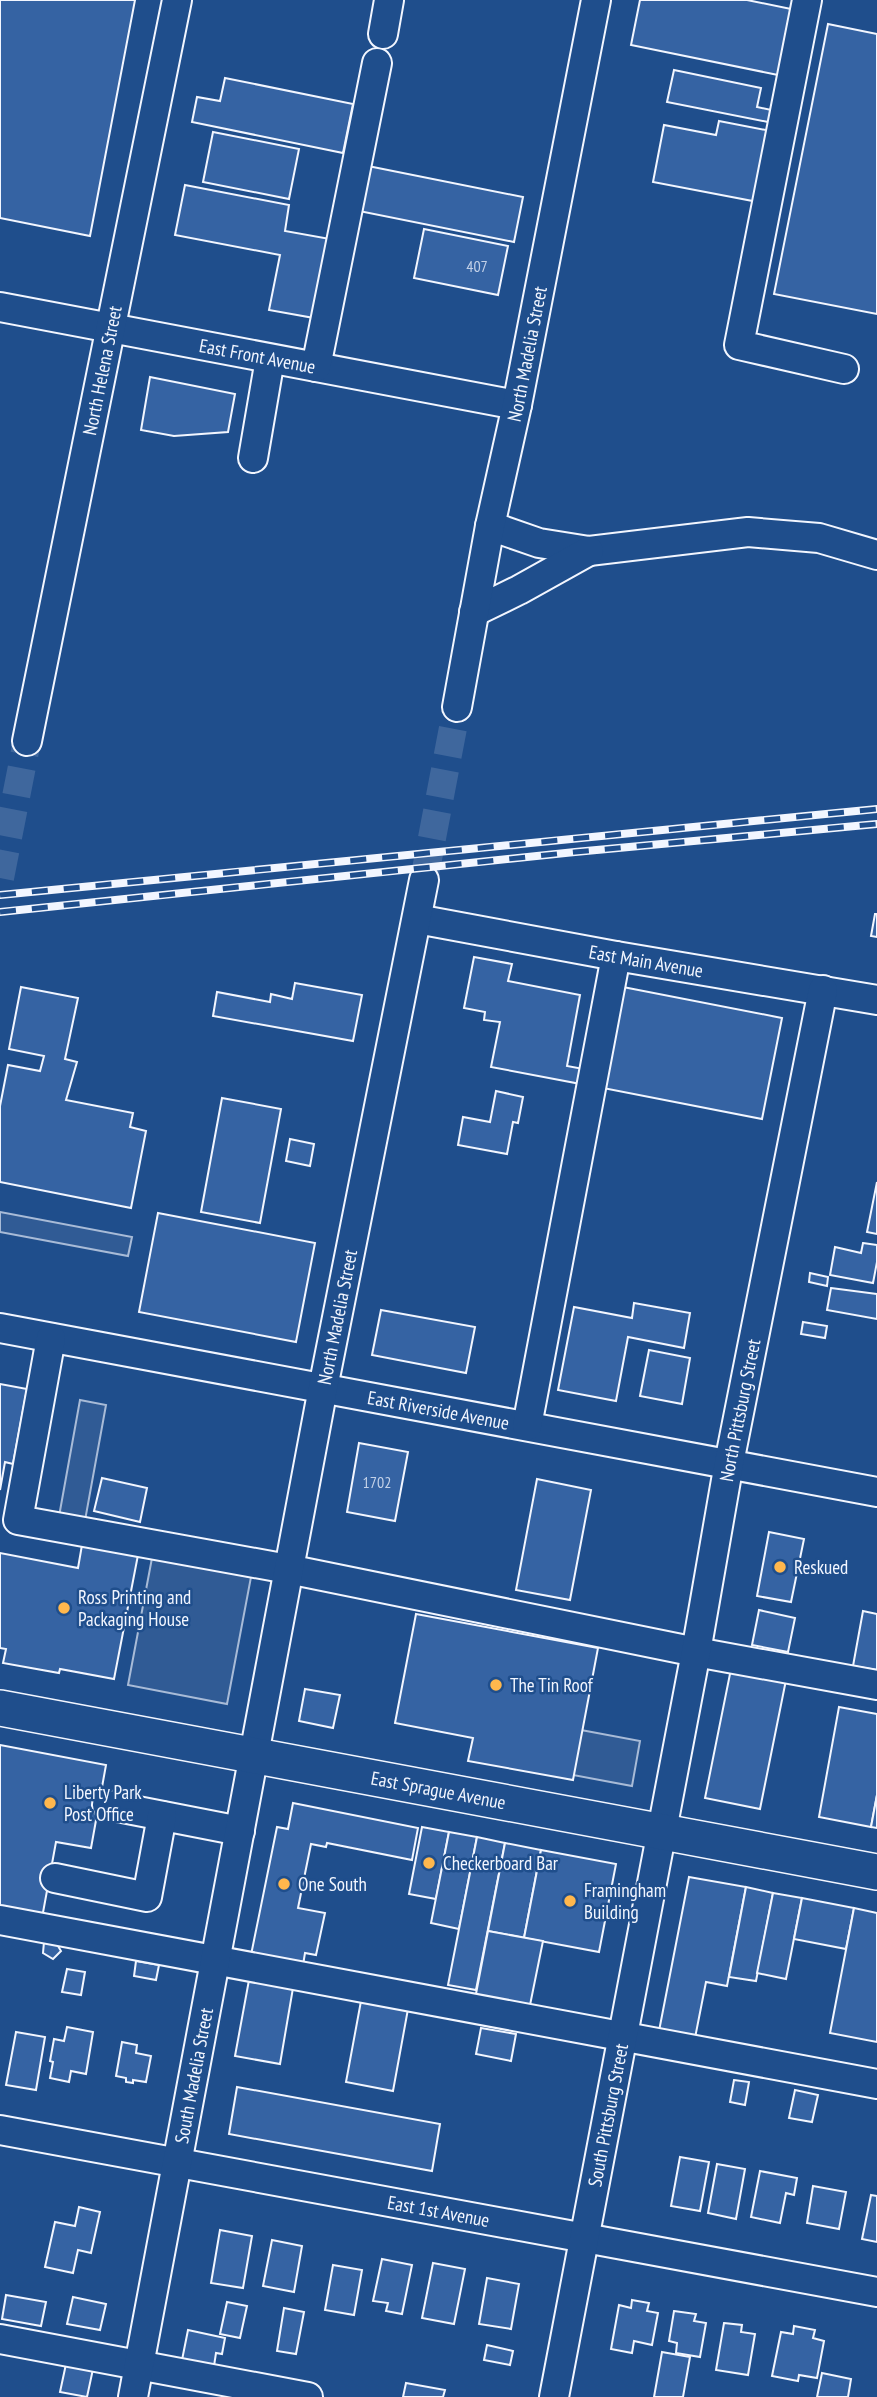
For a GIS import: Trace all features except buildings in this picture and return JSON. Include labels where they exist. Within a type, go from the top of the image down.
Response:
[{"type":"main road","name":"East Sprague Avenue","points":[[0,1707],[877,1872]]},
{"type":"street","name":"North Helena Street","points":[[27,741],[177,0]]},
{"type":"street","points":[[383,34],[389,0]]},
{"type":"street","name":"North Madelia Street","points":[[457,708],[490,526],[517,405],[596,0]]},
{"type":"street","points":[[807,0],[739,345],[844,369]]},
{"type":"street","points":[[316,367],[377,63]]},
{"type":"street","name":"East Front Avenue","points":[[0,307],[517,405]]},
{"type":"street","points":[[253,458],[270,359]]},
{"type":"street","points":[[490,526],[539,543],[589,551],[748,532],[819,538],[877,555]]},
{"type":"street","points":[[474,612],[589,551]]},
{"type":"street","name":"North Madelia Street","points":[[254,1755],[323,1388],[424,880]]},
{"type":"street","name":"East Main Avenue","points":[[417,919],[877,1000]]},
{"type":"street","points":[[527,1426],[616,956]]},
{"type":"street","name":"North Pittsburg Street","points":[[662,1832],[729,1464],[823,990]]},
{"type":"street","name":"East Riverside Avenue","points":[[0,1328],[877,1492]]},
{"type":"street","points":[[51,1338],[18,1520],[289,1569],[696,1652],[877,1685]]},
{"type":"street","name":"South Madelia Street","points":[[133,2397],[254,1755]]},
{"type":"street","points":[[107,1805],[240,1831]]},
{"type":"street","points":[[55,1878],[147,1897],[162,1816]]},
{"type":"street","name":"South Pittsburg Street","points":[[554,2397],[582,2237],[662,1832]]},
{"type":"street","points":[[0,1920],[877,2084]]},
{"type":"street","name":"East 1st Avenue","points":[[0,2130],[877,2292]]},
{"type":"street","points":[[0,2339],[308,2397]]},
{"type":"shaded area","points":[[0,1212],[132,1237],[128,1256],[0,1232]]},
{"type":"shaded area","points":[[80,1400],[106,1405],[84,1526],[58,1522]]},
{"type":"shaded area","points":[[152,1558],[251,1577],[227,1704],[128,1685]]},
{"type":"shaded area","points":[[581,1730],[640,1741],[632,1786],[573,1775]]},
{"type":"tunnel","points":[[424,880],[457,707]]},
{"type":"tunnel","points":[[0,878],[27,741]]},
{"type":"railway","points":[[0,895],[877,809]]},
{"type":"railway","points":[[0,912],[575,852],[877,824]]},
{"type":"place","name":"Reskued","points":[[780,1567]]},
{"type":"place","name":"Ross Printing and Packaging House","points":[[64,1608]]},
{"type":"place","name":"The Tin Roof","points":[[496,1685]]},
{"type":"place","name":"Liberty Park Post Office","points":[[50,1803]]},
{"type":"place","name":"Checkerboard Bar","points":[[429,1863]]},
{"type":"place","name":"One South","points":[[284,1884]]},
{"type":"place","name":"Framingham Building","points":[[570,1901]]}]
